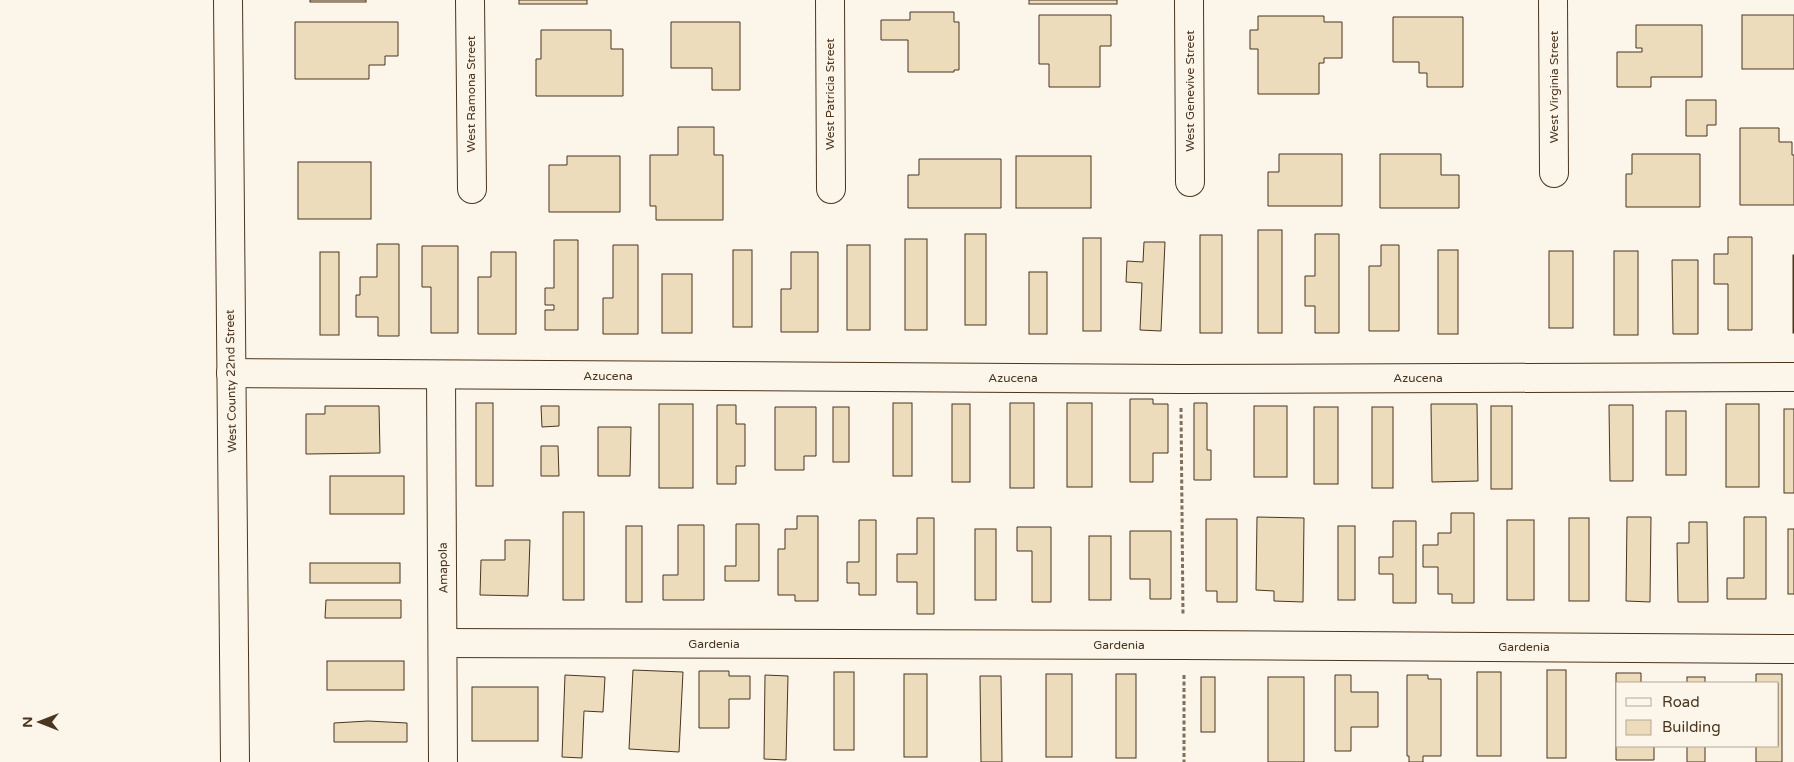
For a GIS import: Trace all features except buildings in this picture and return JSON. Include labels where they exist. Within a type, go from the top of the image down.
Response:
[{"type":"street","name":"West County 22nd Street","points":[[228,0],[235,762]]},
{"type":"street","name":"West Ramona Street","points":[[470,0],[472,188]]},
{"type":"street","name":"West Patricia Street","points":[[830,0],[830,188]]},
{"type":"street","name":"West Genevive Street","points":[[1189,0],[1190,182]]},
{"type":"street","name":"West Virginia Street","points":[[1553,0],[1554,173]]},
{"type":"street","name":"Azucena","points":[[231,373],[1181,379],[1794,377]]},
{"type":"street","name":"Amapola","points":[[441,375],[443,762]]},
{"type":"street","name":"Gardenia","points":[[443,643],[1794,649]]},
{"type":"path","points":[[1181,379],[1184,762]]}]
